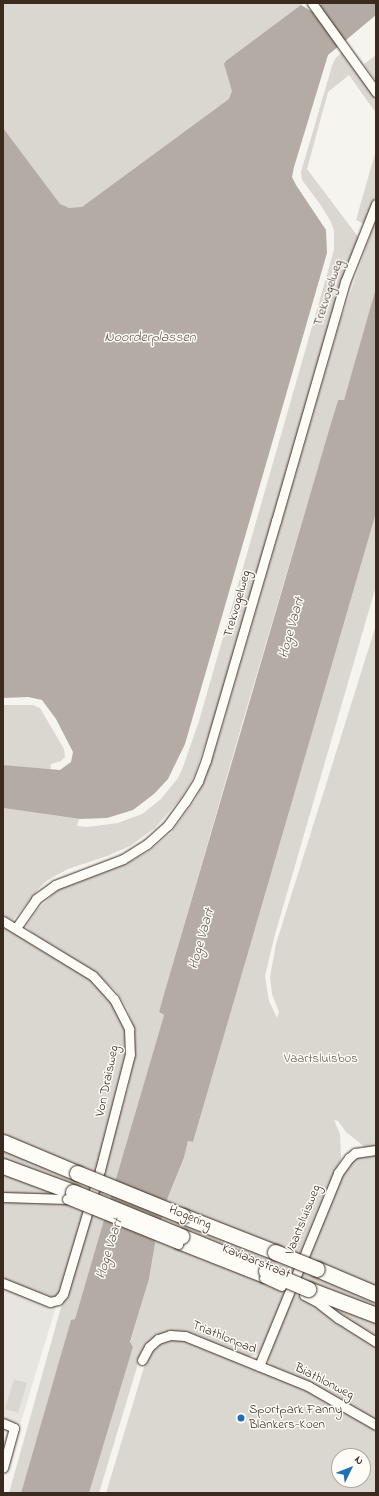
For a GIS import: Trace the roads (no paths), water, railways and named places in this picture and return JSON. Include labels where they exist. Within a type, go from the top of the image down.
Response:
[{"type":"highway","name":"Hogering","points":[[3,1142],[376,1294]]},
{"type":"highway","name":"Hogering","points":[[3,1166],[70,1196],[306,1292],[376,1316]]},
{"type":"street","points":[[312,3],[376,92]]},
{"type":"street","name":"Trekvogelweg","points":[[16,928],[36,899],[55,885],[123,859],[147,844],[168,825],[198,781],[206,760],[344,282],[376,204]]},
{"type":"street","name":"Von Draisweg","points":[[3,921],[93,976],[114,999],[129,1029],[130,1054],[119,1101],[63,1294],[58,1300],[50,1302],[3,1283]]},
{"type":"street","name":"Vaartsluisweg","points":[[259,1366],[338,1173],[349,1158],[355,1153],[376,1150]]},
{"type":"street","points":[[3,1197],[70,1196]]},
{"type":"street","points":[[306,1292],[338,1318],[376,1342]]},
{"type":"street","name":"Triathlonpad","points":[[142,1360],[147,1350],[154,1342],[167,1336],[179,1334],[259,1366]]},
{"type":"street","name":"Biathlonweg","points":[[259,1366],[308,1386],[376,1425]]},
{"type":"street","points":[[3,1423],[14,1428],[3,1468]]},
{"type":"water","name":"Noorderplassen","points":[[323,3],[376,3],[376,15],[328,55],[294,167],[292,177],[296,185],[326,230],[327,253],[185,744],[168,779],[154,794],[133,810],[107,818],[80,819],[3,808],[3,765],[60,770],[71,762],[73,752],[56,719],[42,700],[28,697],[3,698],[3,128],[60,204],[69,208],[82,207],[229,99],[232,91],[224,64],[226,61],[301,5],[311,11]]},
{"type":"water","name":"Hoge Vaart","points":[[376,288],[376,513],[193,1142],[188,1141],[184,1158],[168,1197],[156,1238],[149,1279],[130,1342],[133,1347],[89,1493],[21,1493],[71,1320],[75,1319],[164,1015],[159,1012],[164,994],[326,440],[338,400],[344,400]]},
{"type":"place","name":"Sportpark Fanny Blankers-Koen","points":[[241,1418]]},
{"type":"park label","name":"Vaartsluisbos","points":[[321,1059]]}]
